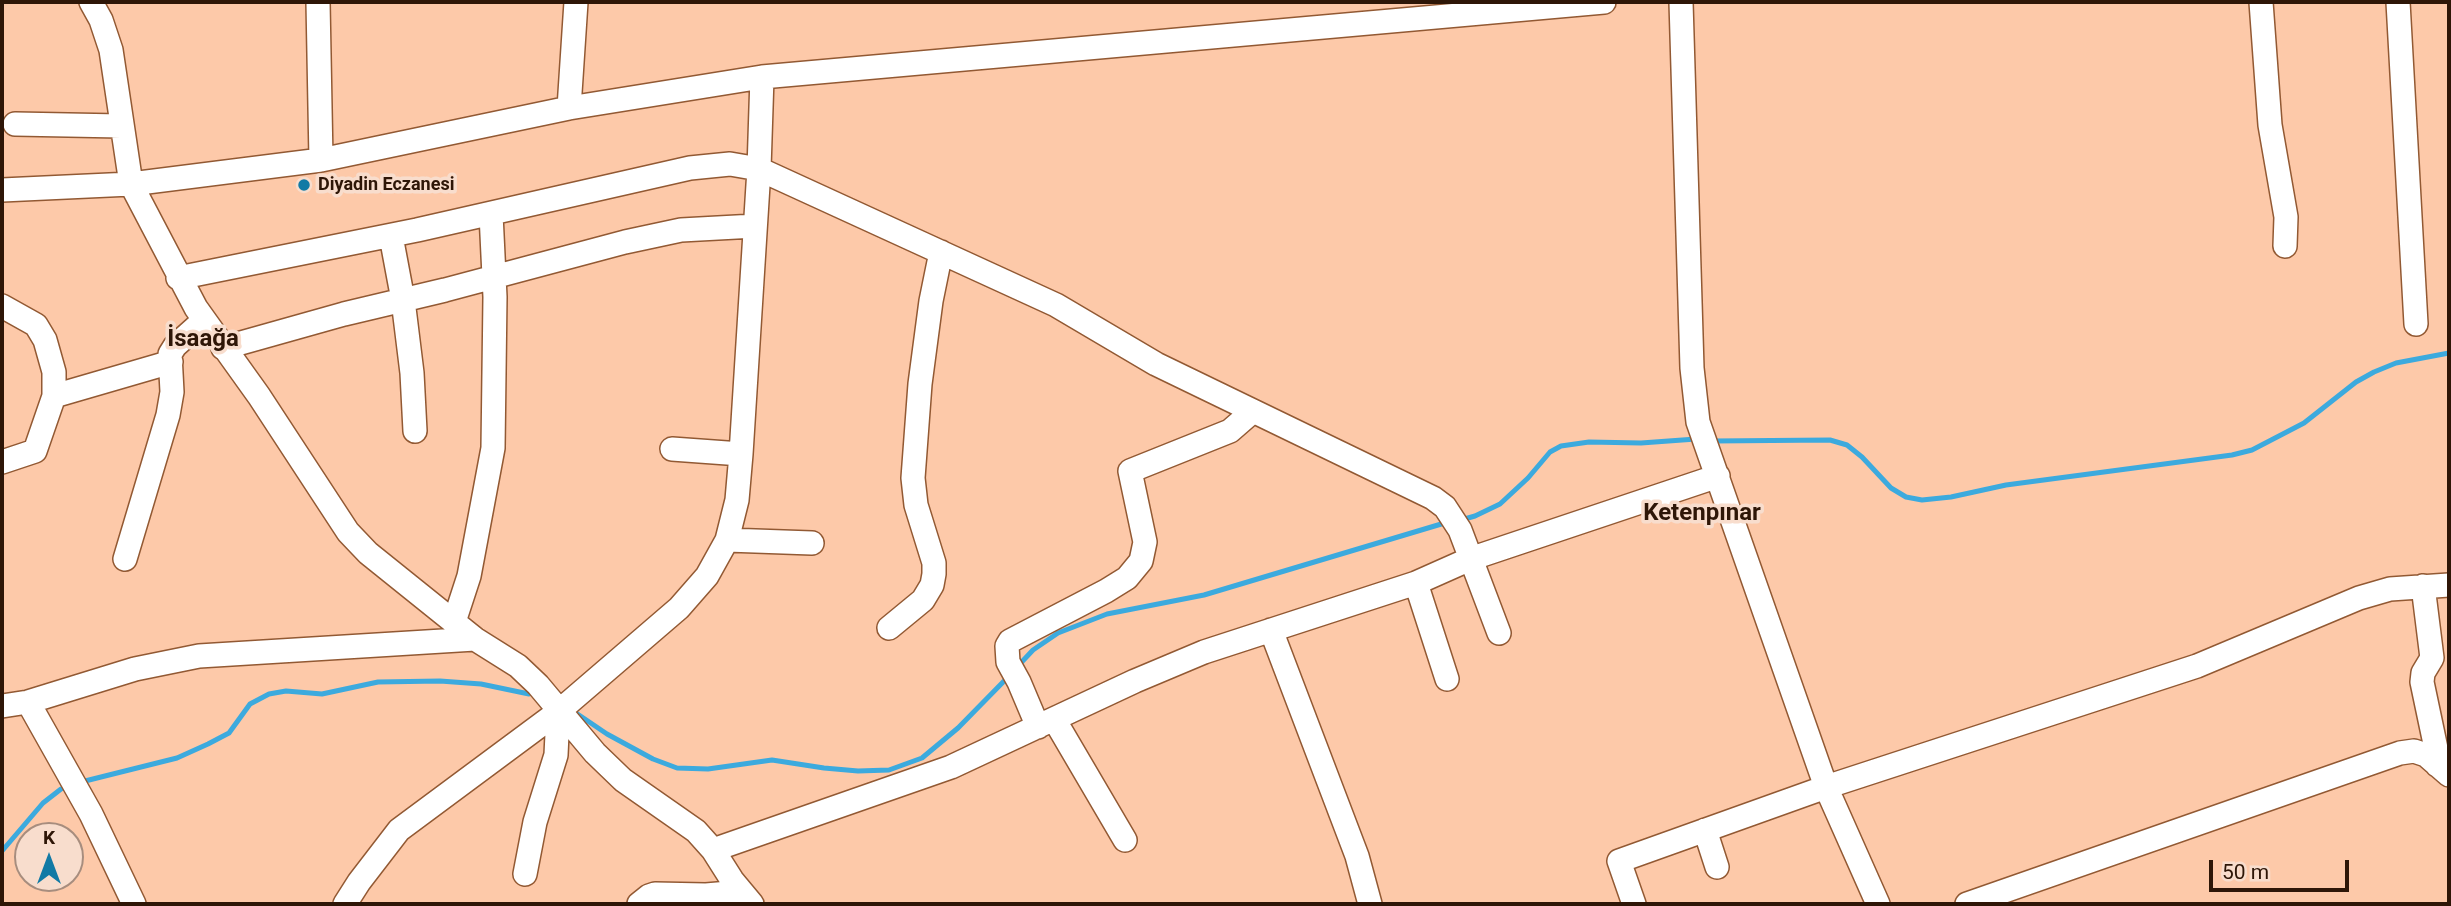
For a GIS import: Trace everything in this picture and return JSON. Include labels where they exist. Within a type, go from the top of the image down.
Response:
[{"type":"street","points":[[91,2],[101,20],[111,50],[131,184],[178,278],[204,320],[259,396],[348,532],[368,553],[475,639],[518,666],[538,685],[595,753],[623,780],[696,831],[713,849],[746,898]]},
{"type":"street","points":[[318,2],[321,160]]},
{"type":"street","points":[[569,108],[576,2]]},
{"type":"street","points":[[2,190],[131,184],[321,160],[569,108],[762,77],[1337,13],[1604,2]]},
{"type":"street","points":[[1681,2],[1692,368],[1698,422],[1826,787],[1878,904]]},
{"type":"street","points":[[2261,2],[2270,125],[2286,217],[2285,246]]},
{"type":"street","points":[[2398,2],[2416,324]]},
{"type":"street","points":[[345,904],[399,830],[558,712],[680,608],[707,576],[727,540],[737,500],[741,454],[759,169],[762,77]]},
{"type":"street","points":[[15,124],[121,126]]},
{"type":"street","points":[[178,278],[391,236],[690,168],[730,164],[759,169],[1056,305],[1156,364],[1433,498],[1445,507],[1460,530],[1499,634]]},
{"type":"street","points":[[454,622],[469,576],[494,448],[495,277],[491,214]]},
{"type":"street","points":[[223,348],[625,242],[681,230],[755,226]]},
{"type":"street","points":[[391,236],[403,300],[412,373],[415,431]]},
{"type":"street","points":[[889,628],[923,600],[934,574],[934,563],[916,505],[913,478],[920,384],[931,301],[941,252]]},
{"type":"street","points":[[2,306],[36,324],[45,340],[54,373],[54,396],[35,450],[2,462]]},
{"type":"street","points":[[125,559],[169,415],[172,392],[170,354],[175,346],[204,320]]},
{"type":"street","points":[[54,396],[171,362]]},
{"type":"street","points":[[1125,840],[1014,672],[1007,646],[1010,641],[1127,578],[1141,561],[1145,542],[1130,471],[1230,431],[1253,411]]},
{"type":"street","points":[[672,449],[741,454]]},
{"type":"street","points":[[713,849],[951,768],[1204,652],[1416,583],[1470,559],[1718,476]]},
{"type":"street","points":[[727,540],[812,543]]},
{"type":"street","points":[[1416,583],[1447,679]]},
{"type":"street","points":[[1634,904],[1619,861],[1826,787],[2197,666],[2359,598],[2390,590],[2449,585]]},
{"type":"street","points":[[2423,586],[2432,658],[2423,673],[2422,682],[2443,770]]},
{"type":"street","points":[[1271,630],[1357,856],[1370,904]]},
{"type":"street","points":[[2,706],[27,702],[135,669],[199,656],[475,639]]},
{"type":"street","points":[[27,702],[91,814],[134,904]]},
{"type":"street","points":[[525,874],[535,822],[556,755],[558,712]]},
{"type":"street","points":[[1967,904],[2400,753],[2414,751],[2426,755],[2443,770]]},
{"type":"street","points":[[1705,830],[1717,867]]},
{"type":"street","points":[[639,904],[655,894],[746,898]]},
{"type":"waterway","points":[[1713,441],[1830,440],[1847,445],[1891,488],[1906,497],[1922,500],[1951,497],[2006,485],[2232,455],[2252,450],[2304,423],[2356,382],[2374,372],[2396,363],[2449,353]]},
{"type":"waterway","points":[[1461,520],[1500,504],[1528,478],[1550,452],[1561,446],[1589,442],[1641,443],[1696,439]]},
{"type":"waterway","points":[[1017,667],[1033,650],[1058,633],[1107,614],[1204,595],[1448,522]]},
{"type":"waterway","points":[[573,711],[607,734],[653,759],[677,768],[708,769],[772,760],[858,771],[889,770],[922,758],[958,728],[1008,677]]},
{"type":"waterway","points":[[81,782],[177,758],[208,744],[229,733],[250,704],[269,694],[286,691],[322,694],[378,682],[440,681],[481,684],[529,694]]},
{"type":"waterway","points":[[2,851],[43,803],[69,786]]},
{"type":"place","name":"Diyadin Eczanesi","points":[[304,185]]},
{"type":"district","name":"İsaağa","points":[[203,340]]},
{"type":"district","name":"Ketenpınar","points":[[1702,514]]}]
